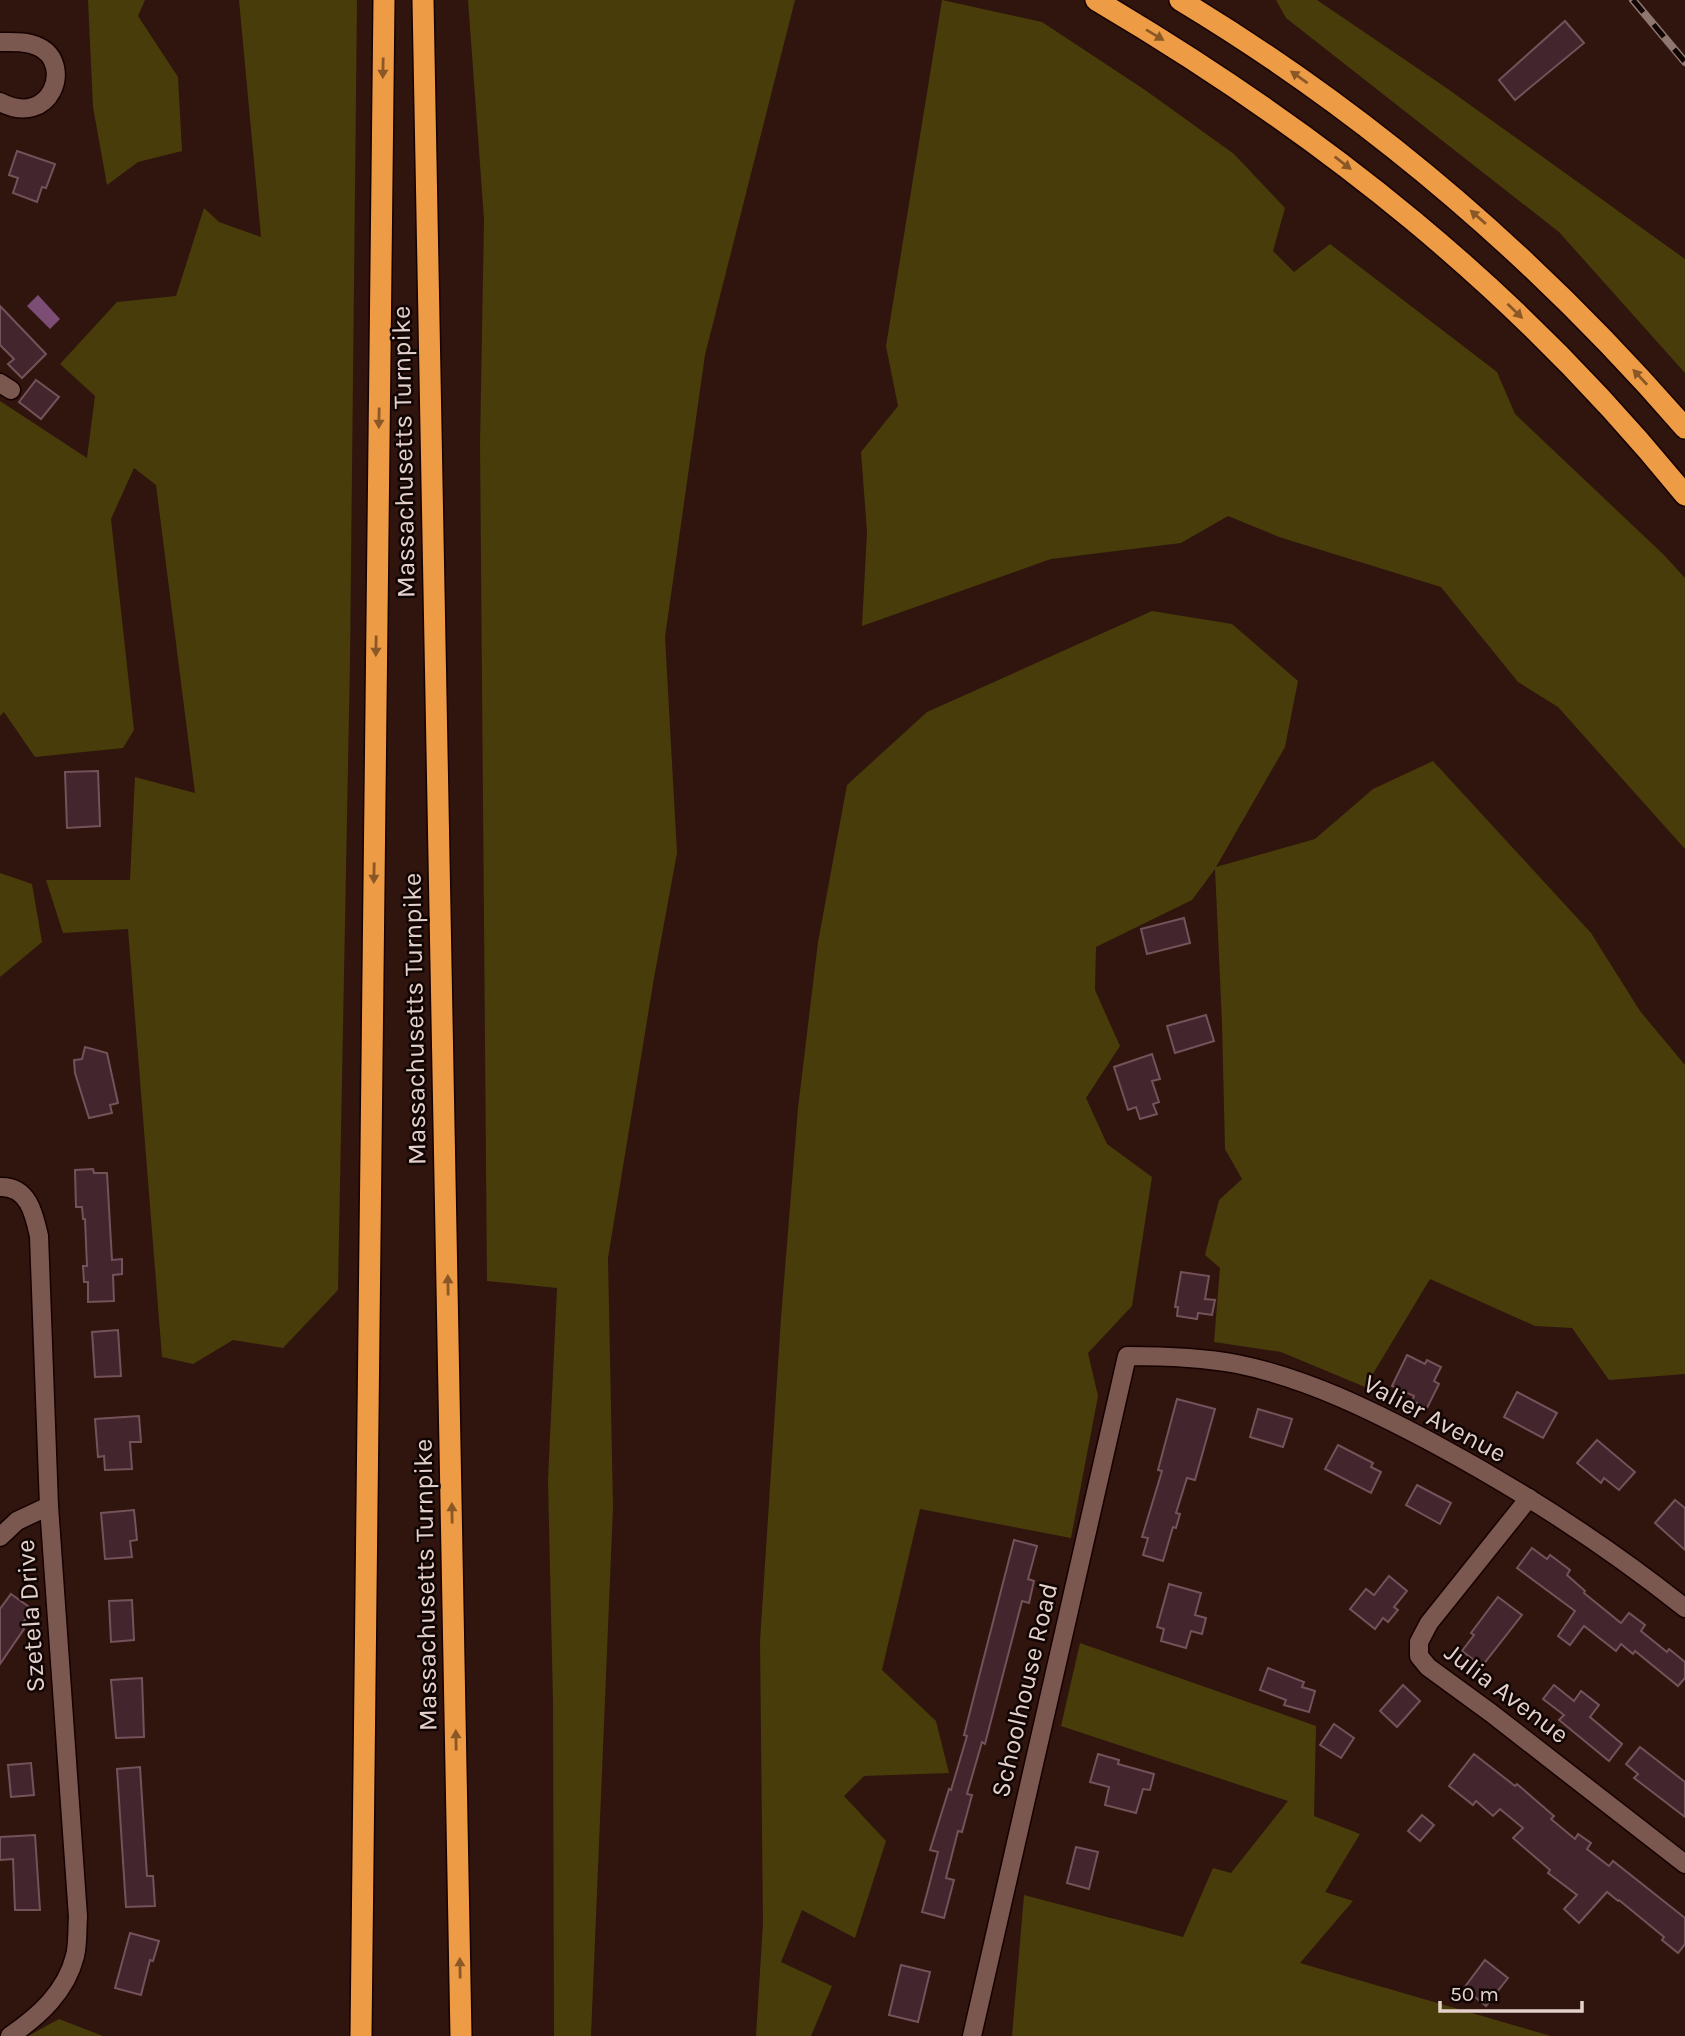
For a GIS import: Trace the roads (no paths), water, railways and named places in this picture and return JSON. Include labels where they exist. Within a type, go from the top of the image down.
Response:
[{"type":"highway","name":"Massachusetts Turnpike","points":[[361,2036],[384,0]]},
{"type":"highway","name":"Massachusetts Turnpike","points":[[423,0],[461,2036]]},
{"type":"highway","points":[[1096,0],[1241,90],[1337,159],[1407,215],[1538,333],[1610,408],[1685,495]]},
{"type":"highway","points":[[1180,0],[1255,46],[1315,88],[1394,147],[1461,202],[1552,285],[1685,428]]},
{"type":"street","points":[[0,43],[20,42],[38,46],[52,58],[55,73],[49,96],[38,106],[25,110],[14,109],[0,102]]},
{"type":"street","name":"Szetela Drive","points":[[0,1187],[11,1187],[24,1196],[33,1209],[38,1236],[49,1506],[78,1917],[76,1956],[66,1980],[51,2002],[33,2020],[10,2036]]},
{"type":"street","name":"Valier Avenue","points":[[1127,1356],[1215,1360],[1301,1382],[1349,1401],[1410,1431],[1529,1498],[1607,1549],[1685,1608]]},
{"type":"street","name":"Schoolhouse Road","points":[[972,2036],[1127,1356]]},
{"type":"street","name":"Julia Avenue","points":[[1529,1498],[1429,1623],[1419,1642],[1419,1656],[1428,1667],[1685,1864]]},
{"type":"street","points":[[0,1537],[16,1521],[49,1506]]},
{"type":"railway","points":[[1633,0],[1685,62]]}]
